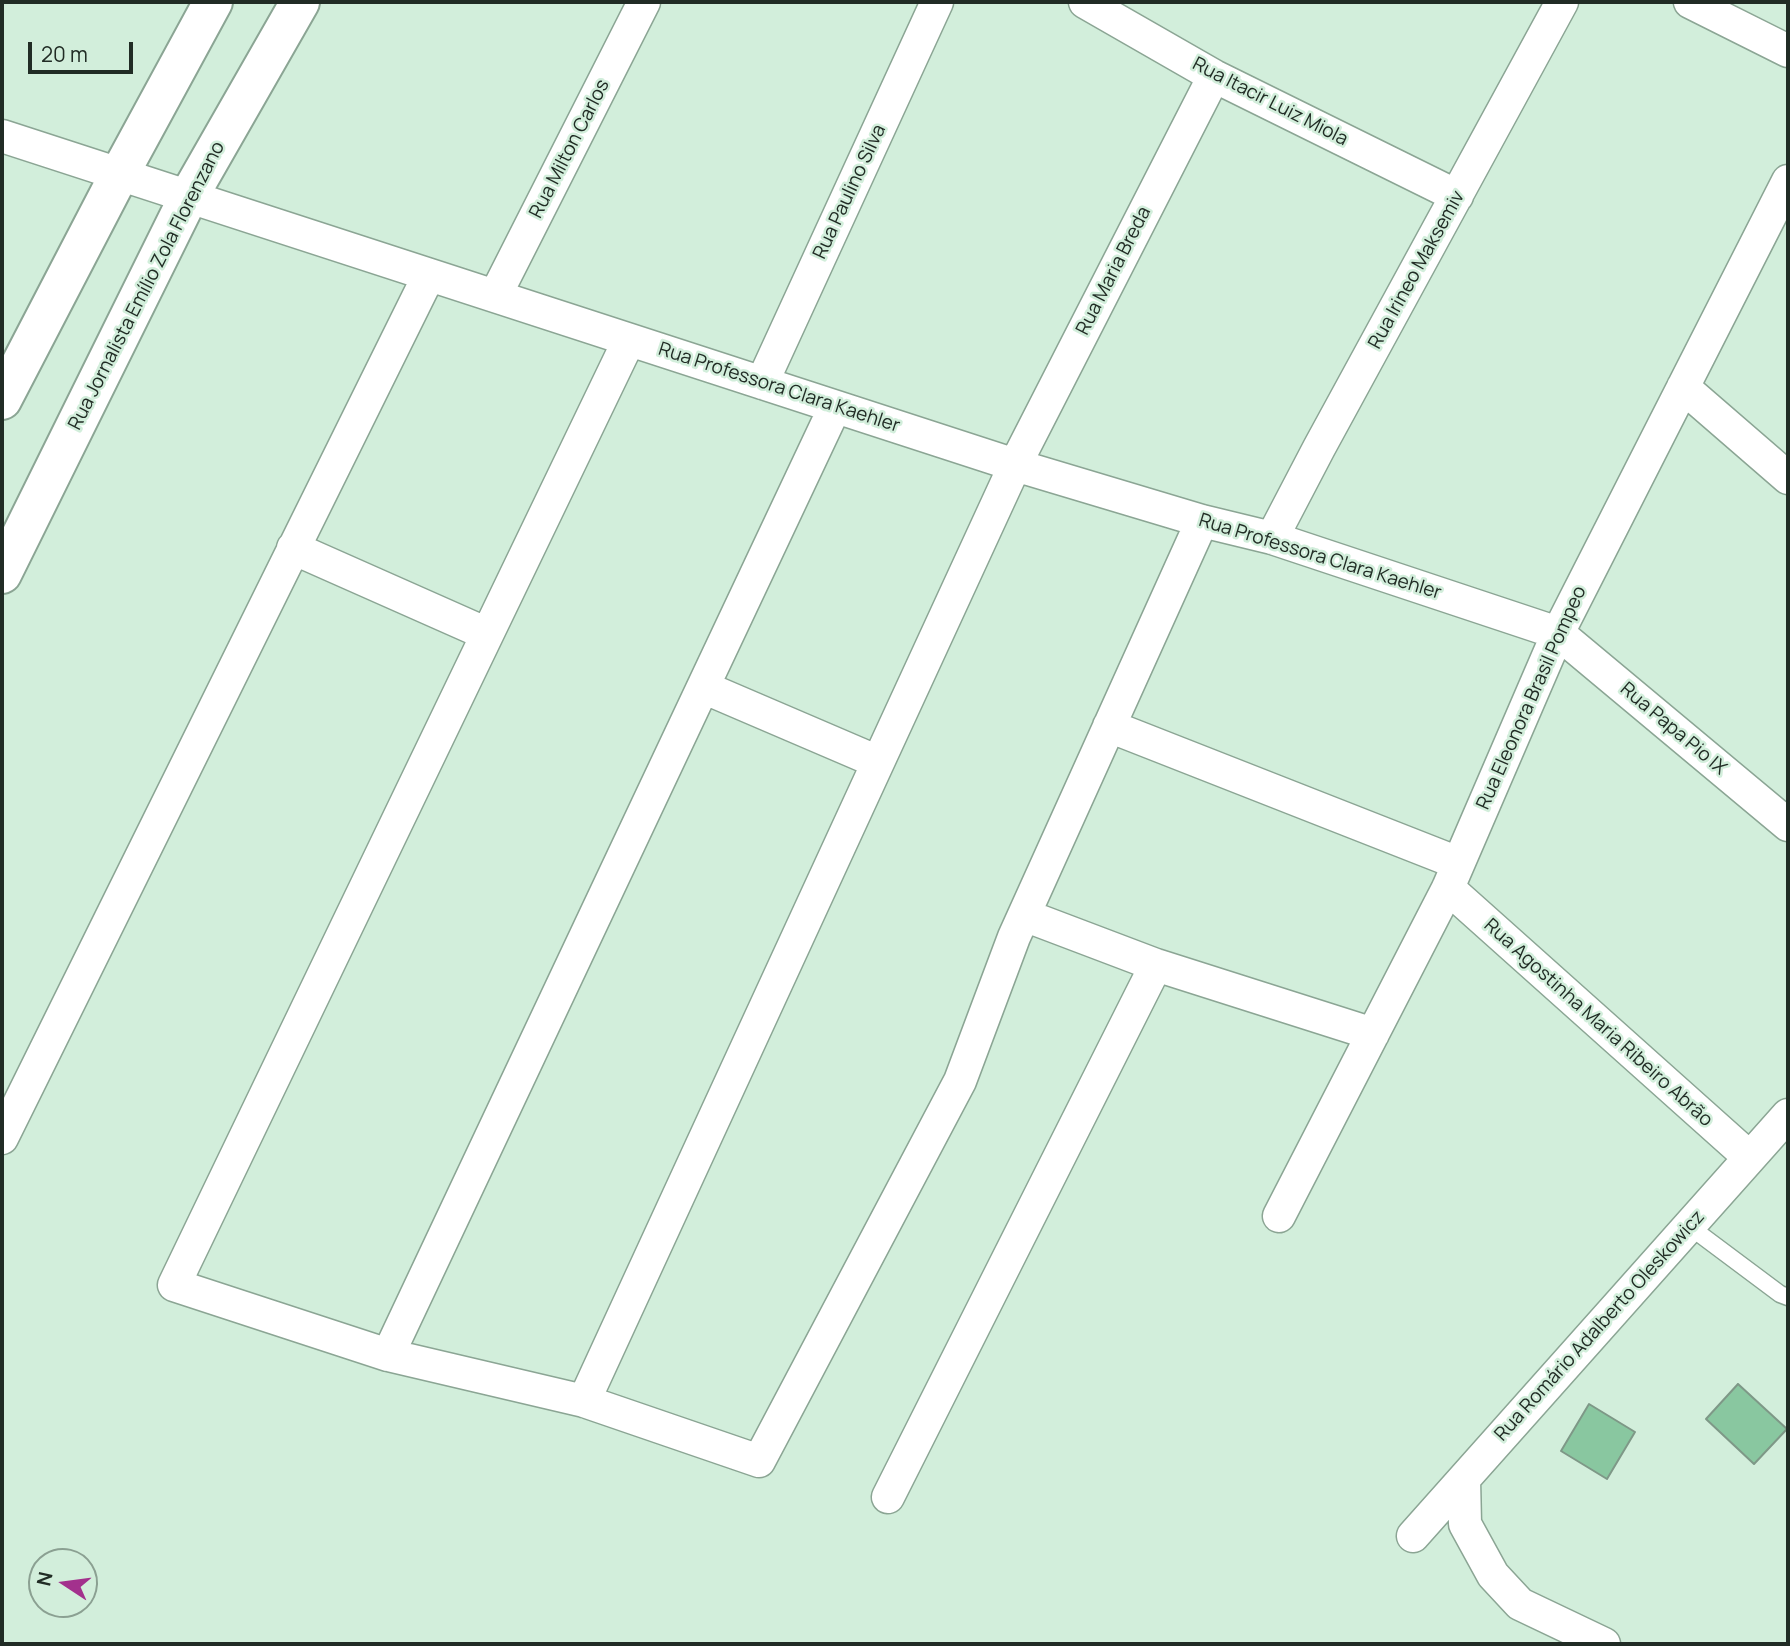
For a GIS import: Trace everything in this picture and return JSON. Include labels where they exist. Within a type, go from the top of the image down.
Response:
[{"type":"street","points":[[2,400],[213,2]]},
{"type":"street","name":"Rua Jornalista Emílio Zola Florenzano","points":[[2,574],[190,196],[300,2]]},
{"type":"street","name":"Rua Milton Carlos","points":[[495,296],[644,2]]},
{"type":"street","name":"Rua Paulino Silva","points":[[762,383],[937,2]]},
{"type":"street","name":"Rua Itacir Luiz Miola","points":[[1085,2],[1214,76],[1457,196]]},
{"type":"street","name":"Rua Irineo Maksemiv","points":[[1272,538],[1562,2]]},
{"type":"street","points":[[1690,2],[1788,51]]},
{"type":"street","name":"Rua Maria Breda","points":[[584,1401],[1015,465],[1214,76]]},
{"type":"street","name":"Rua Professora Clara Kaehler","points":[[2,136],[1015,465],[1202,521],[1272,538],[1558,633]]},
{"type":"street","name":"Rua Eleonora Brasil Pompeo","points":[[1279,1216],[1453,876],[1558,633],[1788,181]]},
{"type":"street","points":[[2,1138],[429,275]]},
{"type":"street","points":[[629,340],[174,1285],[388,1354],[584,1401],[759,1461],[960,1081],[1014,937],[1202,521]]},
{"type":"street","points":[[1683,387],[1788,478]]},
{"type":"street","points":[[388,1354],[835,407]]},
{"type":"street","points":[[293,548],[487,634]]},
{"type":"street","name":"Rua Papa Pio IX","points":[[1558,633],[1788,825]]},
{"type":"street","points":[[703,687],[878,762]]},
{"type":"street","points":[[1109,726],[1453,876]]},
{"type":"street","name":"Rua Agostinha Maria Ribeiro Abrão","points":[[1453,876],[1749,1157]]},
{"type":"street","points":[[1024,915],[1156,965],[1373,1034]]},
{"type":"street","points":[[887,1497],[1156,965]]},
{"type":"street","name":"Rua Romário Adalberto Oleskowicz","points":[[1413,1536],[1788,1115]]},
{"type":"street","points":[[1464,1479],[1465,1524],[1493,1575],[1520,1604],[1604,1644]]},
{"type":"lane","points":[[1689,1226],[1780,1294],[1788,1297]]},
{"type":"building","points":[[1738,1384],[1787,1429],[1754,1464],[1706,1419]]},
{"type":"building","points":[[1589,1404],[1635,1432],[1607,1479],[1561,1451]]}]
